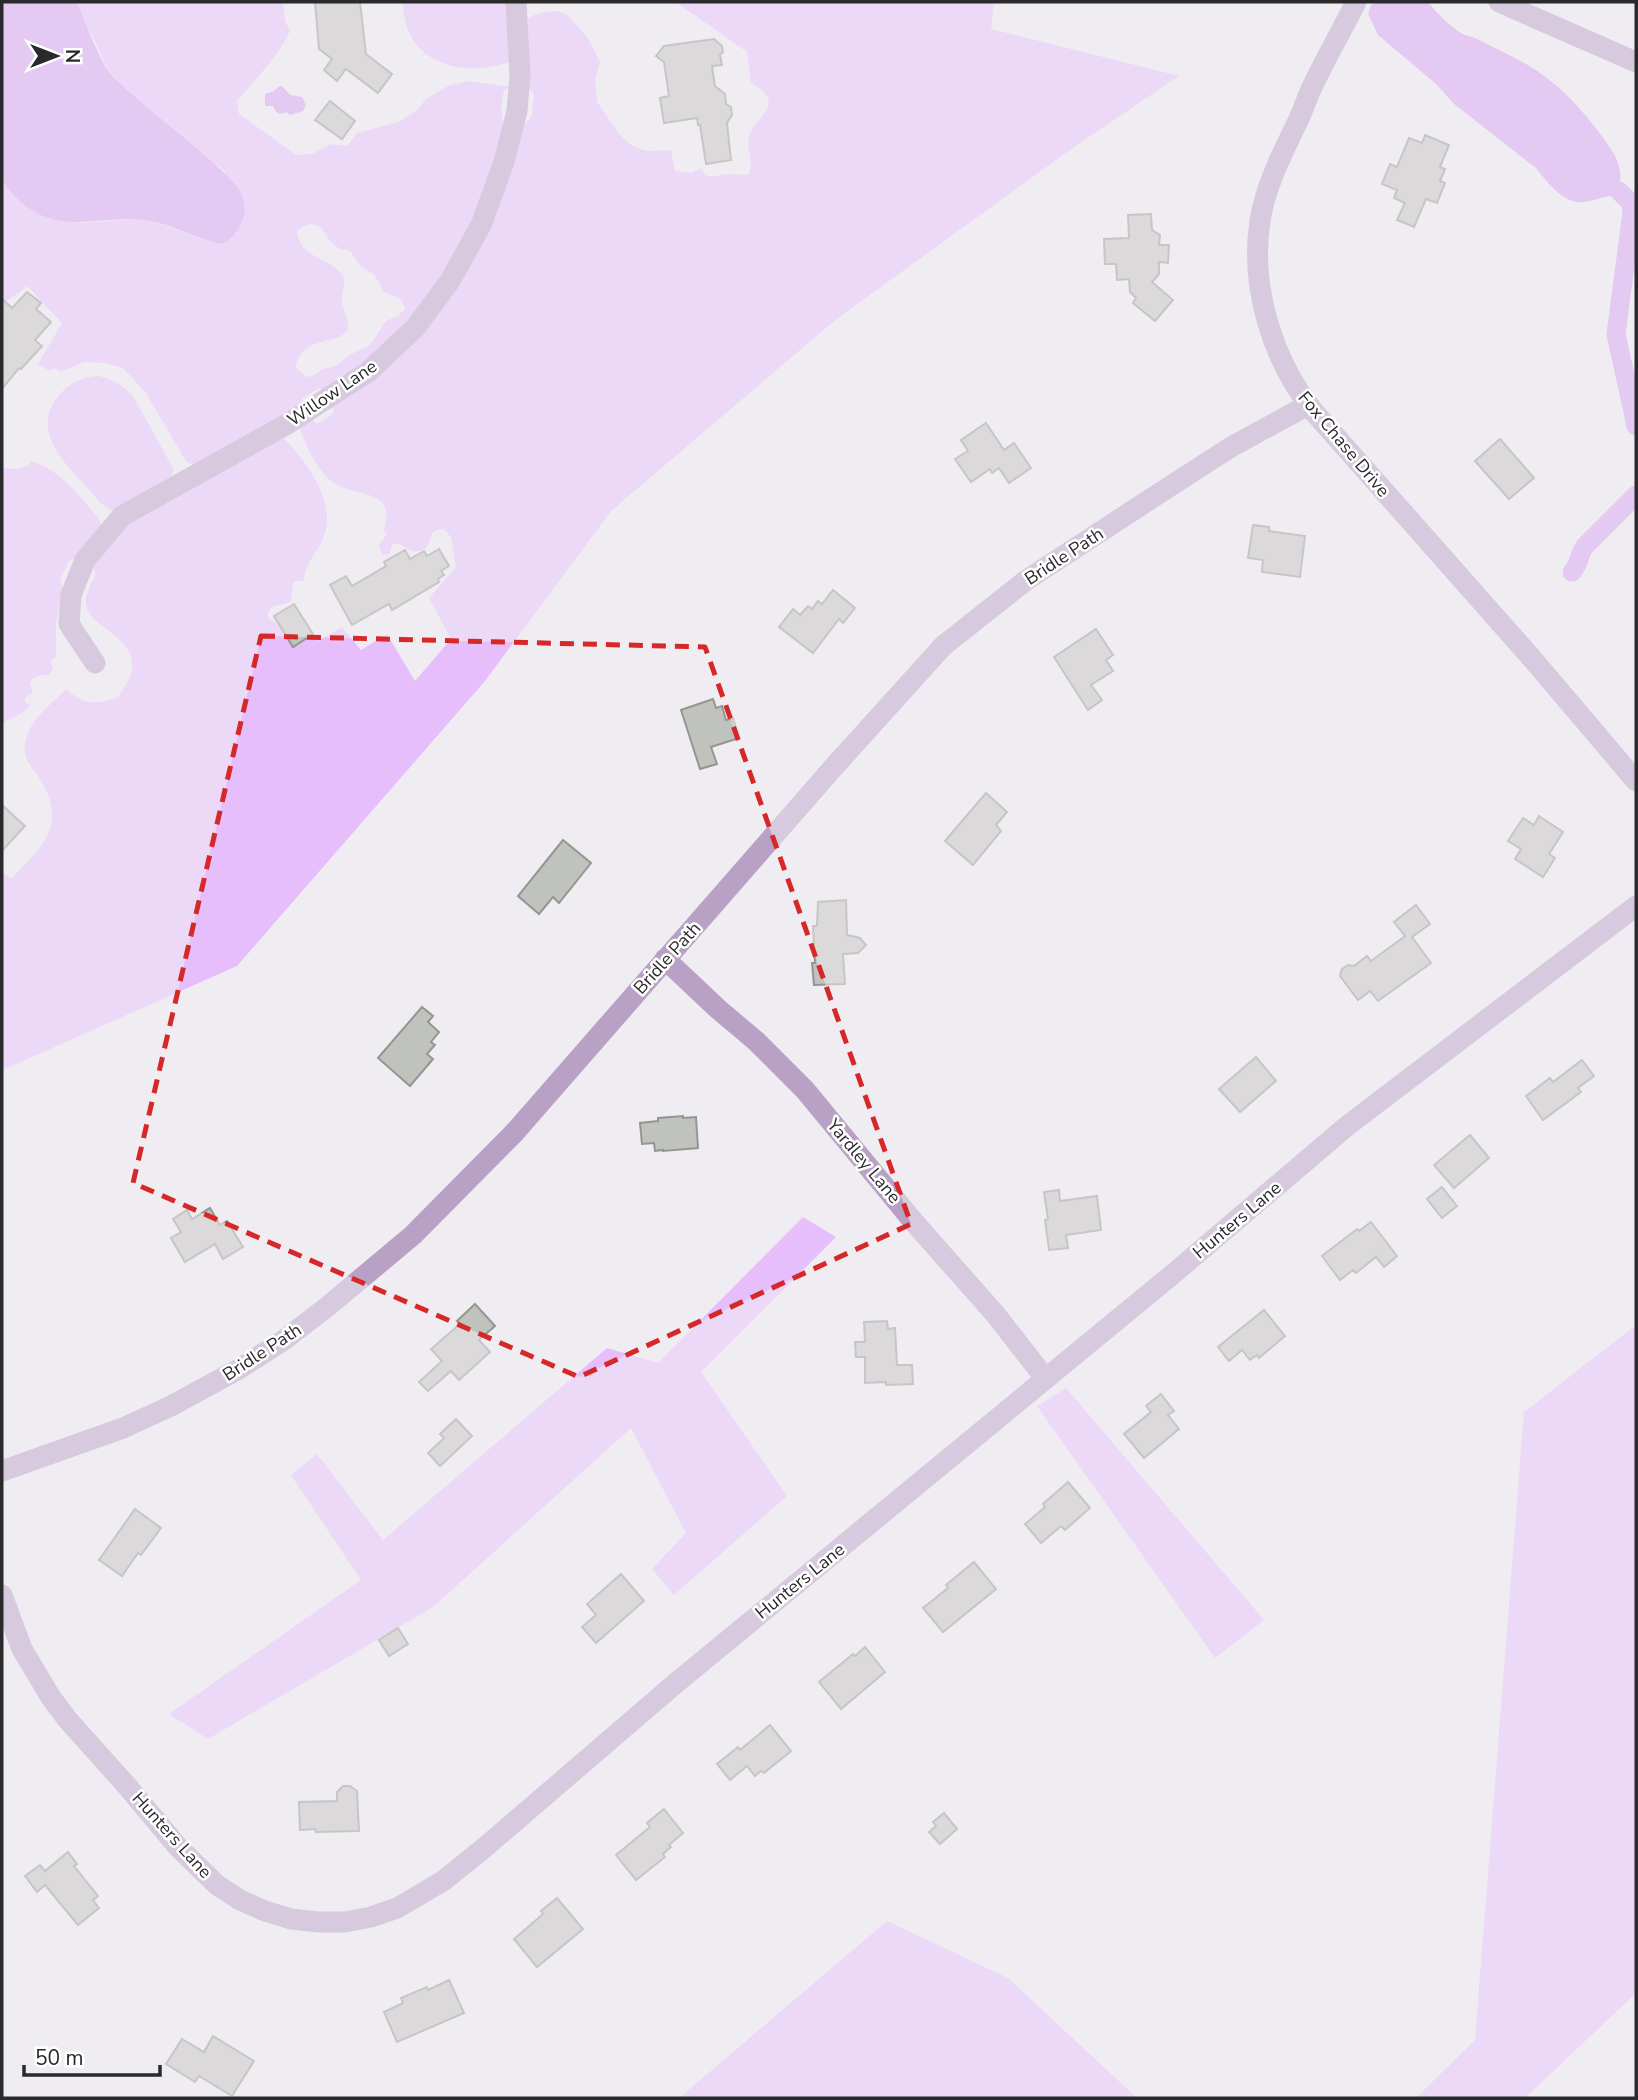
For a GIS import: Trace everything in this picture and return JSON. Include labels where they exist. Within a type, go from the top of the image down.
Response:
[{"type":"street","name":"Willow Lane","points":[[95,663],[69,625],[71,594],[85,560],[122,516],[289,423],[369,372],[415,328],[450,281],[481,225],[504,162],[517,111],[520,76],[516,2]]},
{"type":"street","name":"Fox Chase Drive","points":[[1356,2],[1315,82],[1265,197],[1260,222],[1259,273],[1268,323],[1281,358],[1308,405],[1529,655],[1636,781]]},
{"type":"street","points":[[1499,2],[1636,62]]},
{"type":"street","name":"Bridle Path","points":[[2,1471],[123,1428],[171,1406],[239,1369],[284,1340],[327,1307],[413,1235],[520,1126],[943,646],[1025,581],[1231,446],[1308,405]]},
{"type":"street","name":"Hunters Lane","points":[[2,1595],[22,1649],[67,1719],[197,1867],[217,1885],[240,1900],[291,1919],[345,1922],[397,1908],[420,1896],[463,1865],[728,1639],[1173,1274],[1347,1126],[1636,906]]},
{"type":"street","name":"Yardley Lane","points":[[665,959],[766,1050],[805,1090],[996,1315],[1045,1378]]},
{"type":"highlighted area","points":[[261,636],[705,647],[911,1224],[579,1377],[133,1183]]},
{"type":"shaded area","points":[[2,2],[77,2],[99,53],[115,79],[205,155],[239,189],[244,206],[243,219],[232,236],[222,244],[144,220],[59,221],[32,210],[15,197],[2,180]]},
{"type":"shaded area","points":[[77,2],[283,2],[285,21],[290,31],[273,59],[237,101],[239,114],[296,155],[312,154],[331,144],[347,146],[357,133],[399,122],[417,110],[426,99],[448,86],[469,81],[510,87],[504,90],[501,108],[504,127],[492,177],[453,263],[414,315],[369,359],[325,391],[319,388],[302,399],[303,404],[194,464],[187,463],[146,393],[123,368],[105,363],[84,362],[60,372],[55,368],[50,371],[38,364],[62,323],[27,286],[2,305],[2,180],[20,201],[42,215],[67,222],[144,220],[221,244],[237,231],[225,172],[113,78]],"holes":[[[304,226],[320,226],[331,242],[341,250],[351,252],[361,267],[374,274],[384,292],[400,299],[405,309],[398,316],[386,321],[367,347],[349,355],[336,366],[323,369],[311,377],[296,368],[299,357],[314,344],[341,336],[348,325],[342,303],[343,276],[335,267],[309,252],[299,240],[297,231]]]},
{"type":"shaded area","points":[[403,2],[508,2],[512,61],[474,68],[439,62],[413,40],[406,23]]},
{"type":"shaded area","points":[[676,2],[994,2],[991,29],[1179,76],[1074,147],[834,321],[611,511],[485,681],[237,966],[5,1069],[2,1068],[2,872],[11,879],[34,855],[49,832],[52,819],[46,790],[26,758],[26,739],[37,718],[66,689],[84,701],[109,700],[117,698],[131,674],[132,661],[128,650],[93,618],[88,610],[86,600],[96,574],[93,568],[103,550],[129,523],[281,436],[300,456],[316,481],[326,509],[327,523],[319,548],[307,567],[304,581],[293,583],[291,602],[271,607],[269,619],[279,624],[293,646],[313,634],[318,641],[342,627],[361,650],[387,634],[415,681],[451,639],[429,598],[456,567],[451,537],[444,529],[438,530],[434,532],[425,549],[412,551],[400,544],[392,544],[390,554],[382,555],[379,545],[387,534],[384,531],[385,507],[380,500],[343,488],[328,478],[312,457],[299,427],[312,420],[317,424],[334,413],[333,407],[413,345],[452,296],[488,234],[515,161],[523,127],[532,116],[534,94],[529,89],[528,19],[534,15],[558,11],[567,15],[588,38],[600,62],[595,80],[597,102],[620,135],[630,144],[649,151],[671,150],[675,171],[692,173],[701,168],[705,175],[712,177],[725,174],[748,175],[751,165],[749,137],[769,104],[768,97],[751,83],[747,52]]},
{"type":"shaded area","points":[[1375,2],[1428,2],[1459,32],[1530,66],[1553,83],[1583,113],[1615,156],[1620,169],[1618,194],[1585,202],[1563,197],[1536,168],[1454,104],[1436,84],[1378,35],[1368,14]]},
{"type":"shaded area","points":[[282,86],[290,95],[302,97],[306,105],[303,111],[290,115],[287,112],[280,114],[273,106],[265,106],[265,94]]},
{"type":"shaded area","points":[[99,376],[118,383],[133,396],[174,470],[171,476],[114,511],[102,504],[67,466],[49,431],[48,418],[61,393],[78,380]]},
{"type":"shaded area","points":[[31,461],[61,477],[100,520],[101,526],[77,557],[69,561],[60,580],[63,588],[56,623],[56,656],[51,661],[53,668],[49,675],[32,679],[30,684],[33,691],[25,699],[25,702],[31,705],[2,723],[2,468],[16,469],[28,466]]},
{"type":"shaded area","points":[[803,1217],[836,1237],[701,1372],[787,1496],[674,1595],[652,1569],[686,1533],[631,1428],[433,1607],[208,1739],[169,1714],[361,1580],[291,1475],[317,1454],[383,1540],[607,1348],[658,1363]]},
{"type":"shaded area","points":[[1636,1325],[1636,1993],[1525,2098],[1416,2098],[1475,2040],[1524,1412]]},
{"type":"shaded area","points":[[1066,1388],[1264,1620],[1215,1658],[1037,1406]]},
{"type":"shaded area","points":[[887,1921],[1008,1978],[1137,2098],[679,2098]]},
{"type":"building","points":[[315,2],[360,2],[366,54],[392,74],[378,93],[346,69],[337,81],[324,70],[332,59],[319,49]]},
{"type":"building","points":[[714,39],[722,46],[723,52],[720,55],[722,65],[712,66],[715,86],[725,94],[726,104],[731,107],[732,115],[727,123],[731,160],[706,164],[697,118],[664,123],[660,98],[669,96],[664,62],[656,56],[664,46]]},
{"type":"building","points":[[330,101],[355,121],[342,139],[315,120]]},
{"type":"building","points":[[1425,135],[1449,145],[1440,167],[1445,169],[1440,181],[1445,183],[1437,203],[1426,199],[1414,227],[1397,220],[1405,203],[1394,198],[1397,190],[1382,184],[1390,164],[1397,167],[1409,138],[1422,143]]},
{"type":"building","points":[[1151,214],[1152,230],[1160,235],[1159,245],[1169,245],[1168,263],[1159,262],[1159,274],[1152,282],[1173,300],[1155,321],[1133,303],[1136,298],[1130,292],[1129,279],[1117,280],[1116,264],[1105,264],[1104,239],[1129,238],[1128,215]]},
{"type":"building","points":[[27,292],[41,303],[36,309],[51,322],[35,340],[42,346],[2,389],[2,299],[12,308]]},
{"type":"building","points":[[986,423],[1004,450],[1014,443],[1031,468],[1009,483],[999,468],[992,473],[990,469],[971,482],[955,459],[968,451],[961,440]]},
{"type":"building","points":[[1500,439],[1534,478],[1509,499],[1475,461]]},
{"type":"building","points":[[1253,525],[1269,527],[1269,531],[1305,536],[1300,577],[1262,572],[1263,560],[1248,558]]},
{"type":"building","points":[[439,549],[449,566],[441,571],[444,575],[438,579],[439,582],[392,610],[389,604],[352,625],[330,585],[346,576],[352,586],[386,566],[384,562],[405,550],[410,559],[424,551],[427,556]]},
{"type":"building","points":[[833,590],[855,608],[843,623],[839,619],[813,653],[779,627],[793,609],[800,615],[808,606],[812,609],[818,601],[822,604]]},
{"type":"building","points":[[294,604],[313,634],[293,647],[274,616]]},
{"type":"building","points":[[1096,629],[1113,655],[1106,660],[1113,671],[1091,685],[1102,700],[1088,710],[1054,657]]},
{"type":"building","points":[[713,699],[716,708],[722,706],[726,720],[733,718],[739,738],[711,747],[717,764],[700,769],[681,710]]},
{"type":"building","points":[[986,793],[1007,812],[996,825],[1001,831],[973,865],[945,841]]},
{"type":"building","points":[[2,805],[25,826],[2,851]]},
{"type":"building","points":[[1539,816],[1563,832],[1549,854],[1555,858],[1543,877],[1515,859],[1521,849],[1508,841],[1523,818],[1534,825]]},
{"type":"building","points":[[563,840],[591,863],[559,903],[553,897],[539,914],[518,896]]},
{"type":"building","points":[[846,900],[847,935],[860,938],[866,945],[858,953],[843,954],[845,984],[814,985],[813,926],[817,926],[818,902]]},
{"type":"building","points":[[1416,905],[1430,924],[1412,937],[1431,963],[1378,1001],[1370,991],[1358,1000],[1340,976],[1342,969],[1348,965],[1354,966],[1367,956],[1371,961],[1405,936],[1394,922]]},
{"type":"building","points":[[422,1007],[433,1016],[428,1022],[439,1032],[431,1042],[435,1045],[427,1054],[433,1059],[410,1086],[378,1058]]},
{"type":"building","points":[[1256,1057],[1276,1081],[1240,1112],[1219,1089]]},
{"type":"building","points":[[1582,1060],[1594,1076],[1578,1088],[1581,1092],[1543,1120],[1526,1096],[1550,1078],[1553,1082]]},
{"type":"building","points":[[683,1116],[696,1117],[698,1148],[655,1151],[654,1143],[642,1144],[640,1123]]},
{"type":"building","points":[[1470,1135],[1489,1158],[1454,1188],[1434,1165]]},
{"type":"building","points":[[1442,1187],[1457,1206],[1442,1218],[1427,1199]]},
{"type":"building","points":[[1059,1190],[1060,1201],[1097,1196],[1101,1230],[1066,1235],[1068,1248],[1049,1250],[1044,1192]]},
{"type":"building","points":[[210,1208],[220,1225],[227,1221],[243,1247],[223,1259],[215,1244],[185,1262],[171,1238],[181,1232],[173,1219],[187,1210],[192,1219]]},
{"type":"building","points":[[1371,1222],[1397,1256],[1384,1267],[1376,1257],[1356,1273],[1353,1270],[1340,1280],[1322,1256],[1357,1229],[1359,1231]]},
{"type":"building","points":[[475,1304],[495,1326],[479,1340],[490,1352],[459,1380],[451,1371],[428,1391],[419,1382],[442,1361],[431,1349],[460,1324],[457,1321]]},
{"type":"building","points":[[1264,1310],[1285,1336],[1259,1358],[1257,1355],[1250,1360],[1242,1350],[1229,1361],[1218,1347]]},
{"type":"building","points":[[887,1321],[888,1329],[895,1328],[897,1365],[912,1365],[913,1384],[865,1383],[865,1357],[856,1357],[855,1342],[865,1342],[864,1322]]},
{"type":"building","points":[[1161,1394],[1174,1411],[1168,1415],[1179,1429],[1144,1458],[1124,1434],[1151,1412],[1146,1406]]},
{"type":"building","points":[[456,1419],[472,1436],[440,1466],[428,1453],[444,1438],[440,1434]]},
{"type":"building","points":[[1068,1482],[1090,1508],[1065,1530],[1061,1526],[1041,1543],[1025,1524]]},
{"type":"building","points":[[135,1509],[161,1528],[122,1576],[99,1560]]},
{"type":"building","points":[[974,1562],[996,1589],[943,1632],[923,1608]]},
{"type":"building","points":[[621,1574],[644,1601],[596,1643],[582,1627],[596,1615],[587,1604]]},
{"type":"building","points":[[398,1628],[408,1644],[389,1656],[379,1640]]},
{"type":"building","points":[[865,1647],[885,1672],[841,1709],[819,1682]]},
{"type":"building","points":[[770,1725],[791,1751],[764,1773],[761,1771],[755,1776],[747,1766],[730,1780],[717,1764],[738,1747],[740,1750]]},
{"type":"building","points":[[343,1786],[350,1786],[357,1791],[359,1831],[300,1830],[299,1802],[337,1801],[337,1792]]},
{"type":"building","points":[[664,1809],[683,1833],[669,1845],[671,1847],[663,1854],[665,1857],[636,1880],[616,1855],[650,1827],[647,1823]]},
{"type":"building","points":[[944,1813],[957,1829],[940,1844],[929,1832],[936,1826],[933,1822]]},
{"type":"building","points":[[68,1852],[77,1864],[74,1866],[98,1896],[93,1900],[99,1908],[78,1925],[45,1885],[37,1892],[25,1876],[40,1865],[45,1871]]},
{"type":"building","points":[[557,1898],[583,1929],[537,1967],[514,1939]]},
{"type":"building","points":[[449,1980],[464,2013],[397,2042],[384,2012],[403,2003],[401,1998]]},
{"type":"building","points":[[213,2036],[254,2061],[232,2096],[199,2076],[195,2082],[166,2064],[182,2039],[204,2052]]},
{"type":"waterway","points":[[1619,191],[1631,203],[1632,212],[1616,334],[1636,426]]},
{"type":"waterway","points":[[1572,572],[1585,546],[1636,495]]}]
